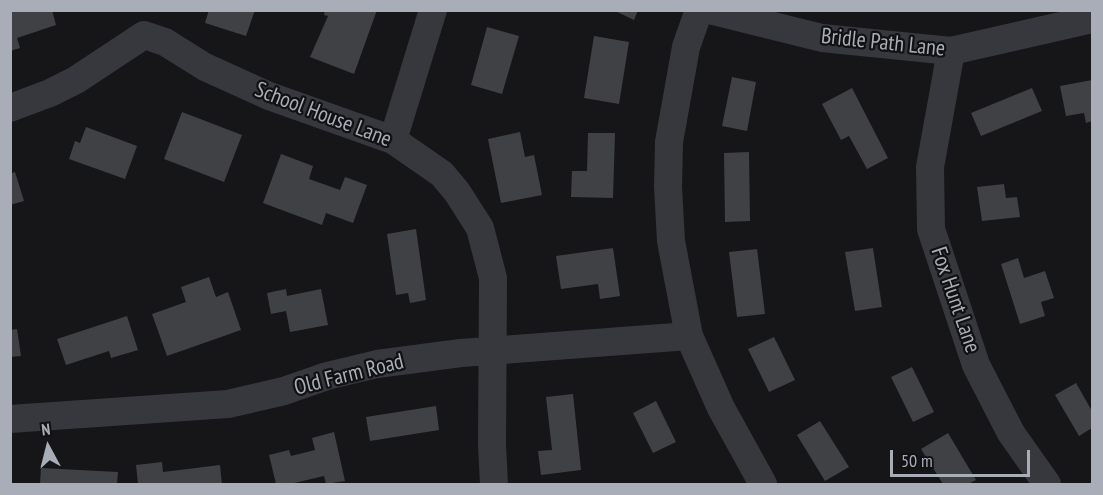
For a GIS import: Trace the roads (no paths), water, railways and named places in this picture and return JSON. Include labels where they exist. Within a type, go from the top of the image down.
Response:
[{"type":"street","points":[[393,140],[433,10]]},
{"type":"street","points":[[699,10],[686,47],[675,101],[668,176],[671,241],[689,336],[722,408],[763,484]]},
{"type":"street","name":"Bridle Path Lane","points":[[710,10],[822,38],[951,51],[1092,19]]},
{"type":"street","name":"School House Lane","points":[[10,108],[50,93],[76,80],[146,23],[165,42],[205,67],[269,96],[393,140],[442,174],[457,192],[480,228],[493,278],[492,445],[494,484]]},
{"type":"street","points":[[941,97],[967,70],[1010,39]]},
{"type":"street","name":"Fox Hunt Lane","points":[[951,51],[930,167],[931,229],[976,365],[1011,433],[1047,484]]},
{"type":"street","name":"Old Farm Road","points":[[10,418],[228,404],[284,391],[327,376],[377,364],[493,351],[689,336]]}]
